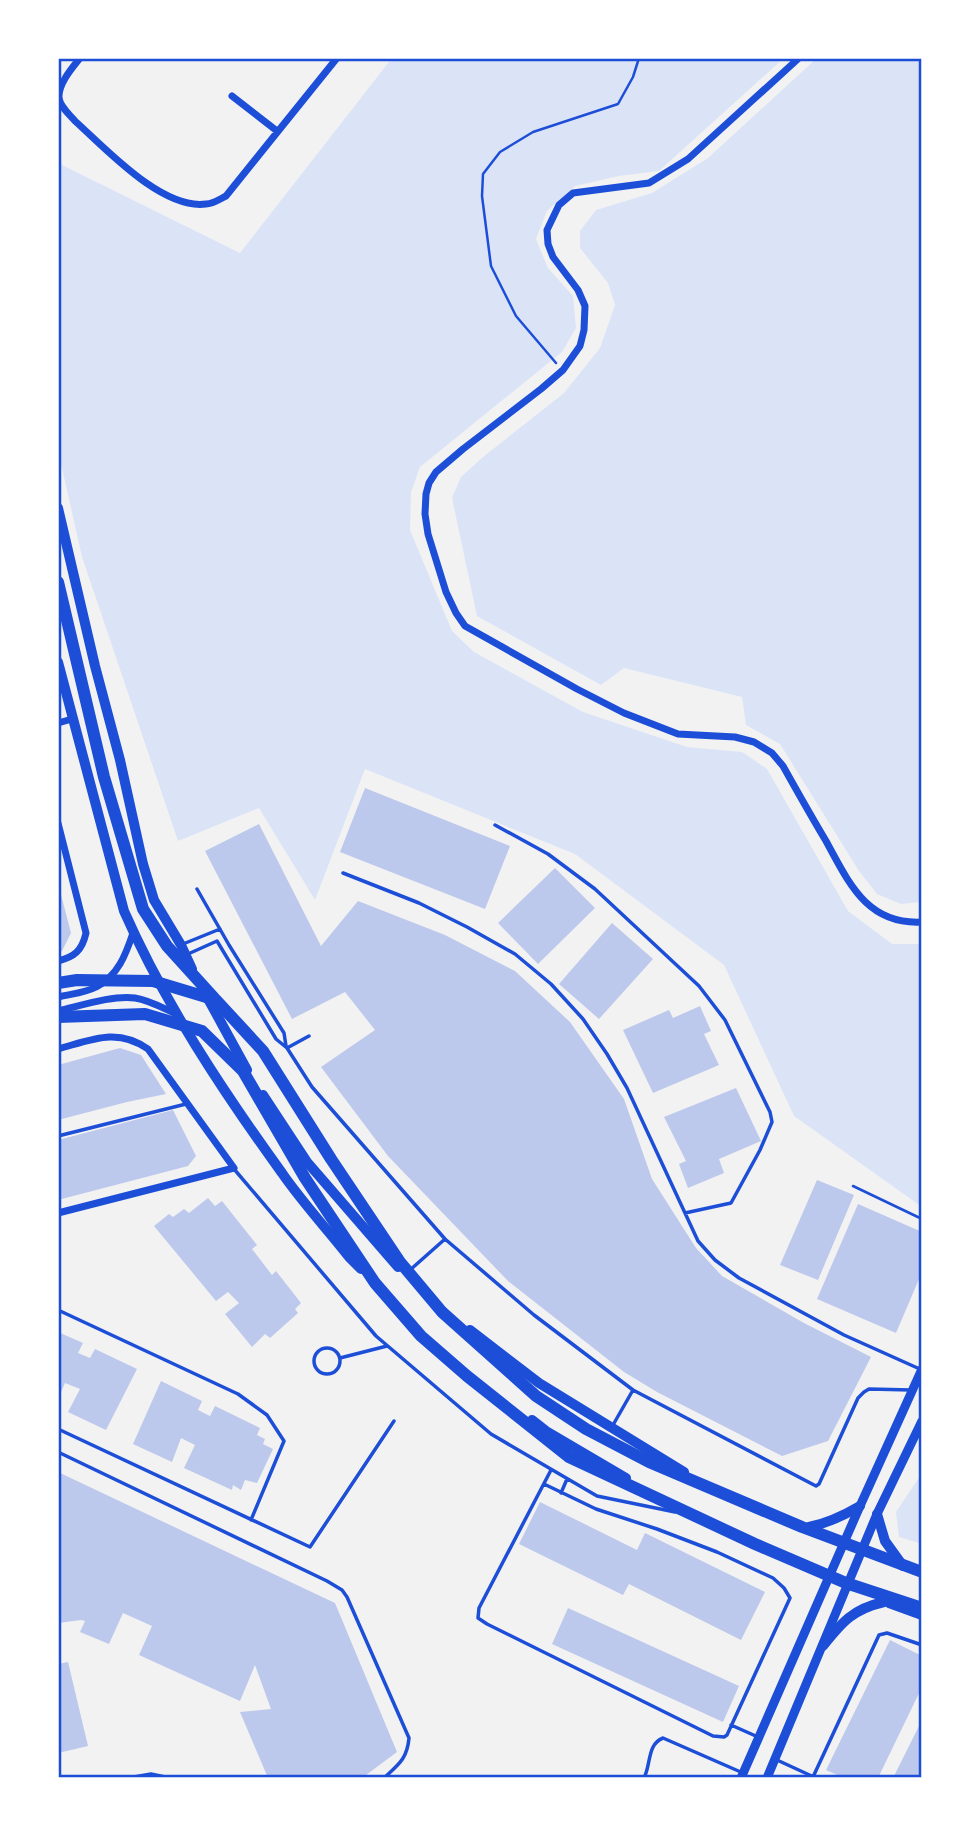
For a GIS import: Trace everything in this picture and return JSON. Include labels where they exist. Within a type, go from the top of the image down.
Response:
[{"type":"highway","points":[[58,582],[104,777],[143,909],[167,946],[263,1051],[400,1262],[442,1312],[536,1396],[586,1429],[649,1462],[922,1574]]},
{"type":"highway","points":[[58,983],[77,980],[153,981],[216,999]]},
{"type":"highway","points":[[58,1017],[145,1014],[202,1031],[243,1071],[306,1178],[382,1292],[421,1336],[569,1457],[789,1559],[846,1583],[922,1608]]},
{"type":"main road","points":[[58,508],[143,864],[154,900],[244,1066],[307,1162],[417,1290],[539,1382],[692,1477],[922,1574]]},
{"type":"main road","points":[[58,662],[62,694],[72,719],[124,911],[133,933],[197,1048],[282,1174],[349,1256],[434,1345],[546,1431],[684,1514],[884,1602],[922,1615]]},
{"type":"main road","points":[[809,1527],[826,1524],[860,1506]]},
{"type":"main road","points":[[877,1514],[885,1541],[905,1569]]},
{"type":"main road","points":[[823,1646],[852,1615],[865,1606],[884,1602]]},
{"type":"street","points":[[80,58],[62,86],[59,98],[64,110],[150,187],[195,205],[209,204],[226,196],[337,58]]},
{"type":"street","points":[[799,58],[688,159],[649,183],[573,192],[559,205],[547,230],[548,244],[553,257],[578,290],[585,306],[580,346],[563,370],[436,472],[429,484],[425,502],[428,534],[446,592],[465,626],[624,713],[678,734],[735,737],[754,742],[772,753],[783,766],[854,891],[878,913],[894,920],[922,922]]},
{"type":"street","points":[[232,96],[277,131]]},
{"type":"street","points":[[58,723],[72,719]]},
{"type":"street","points":[[58,823],[86,933],[81,949],[73,957],[58,961]]},
{"type":"street","points":[[58,997],[95,988],[106,980],[116,971],[125,956],[133,933]]},
{"type":"street","points":[[58,1011],[120,998],[135,998],[177,1014]]},
{"type":"street","points":[[58,1049],[114,1036],[131,1040],[148,1049],[234,1168],[58,1213]]},
{"type":"street","points":[[742,1776],[922,1370]]},
{"type":"street","points":[[767,1778],[877,1514],[922,1421]]},
{"type":"lane","points":[[495,825],[548,854],[595,889],[652,941],[699,986],[725,1020],[745,1060],[770,1112],[772,1122],[731,1203],[685,1213]]},
{"type":"lane","points":[[342,873],[419,903],[467,927],[515,954],[551,984],[583,1019],[607,1054],[627,1088],[698,1241],[715,1260],[739,1278],[786,1305],[922,1370]]},
{"type":"lane","points":[[197,889],[284,1033],[287,1048]]},
{"type":"lane","points":[[183,950],[220,929]]},
{"type":"lane","points":[[183,950],[217,941],[276,1039],[287,1048],[312,1087],[445,1239],[534,1315],[633,1390],[816,1486],[863,1392],[913,1390]]},
{"type":"lane","points":[[287,1048],[309,1036]]},
{"type":"lane","points":[[58,1136],[186,1104]]},
{"type":"lane","points":[[234,1168],[376,1336],[491,1434],[597,1496],[684,1514]]},
{"type":"lane","points":[[404,1275],[445,1239]]},
{"type":"lane","points":[[58,1310],[238,1394],[267,1415],[284,1441],[251,1520]]},
{"type":"lane","points":[[340,1358],[387,1346]]},
{"type":"lane","points":[[324,1348],[334,1350],[340,1358],[338,1368],[330,1374],[320,1372],[314,1364],[316,1354],[324,1348]]},
{"type":"lane","points":[[611,1427],[633,1390]]},
{"type":"lane","points":[[58,1429],[310,1547],[394,1421]]},
{"type":"lane","points":[[58,1452],[342,1590],[409,1738],[408,1750],[402,1761],[384,1778]]},
{"type":"lane","points":[[544,1484],[596,1509],[717,1552],[773,1578],[785,1588],[790,1598],[727,1735],[713,1736],[478,1618],[479,1608],[551,1469]]},
{"type":"lane","points":[[561,1493],[568,1479]]},
{"type":"lane","points":[[775,1759],[814,1777],[879,1635],[887,1633],[922,1645]]},
{"type":"lane","points":[[732,1725],[759,1737]]},
{"type":"lane","points":[[644,1778],[649,1770],[652,1746],[663,1738],[742,1776]]},
{"type":"lane","points":[[128,1778],[151,1774],[170,1778]]},
{"type":"path","points":[[563,370],[516,316],[491,266],[482,196],[483,174],[500,152],[533,132],[618,104],[639,58]]},
{"type":"path","points":[[853,1186],[922,1219]]},
{"type":"shaded area","points":[[392,58],[784,58],[659,171],[619,176],[575,186],[547,211],[536,239],[548,268],[573,296],[576,328],[562,352],[420,467],[411,492],[410,530],[452,631],[474,652],[583,712],[687,747],[742,752],[767,769],[848,911],[892,944],[922,944],[922,1207],[794,1116],[724,965],[575,854],[365,769],[315,900],[259,808],[178,841],[82,557],[58,450],[58,163],[240,253]]},
{"type":"shaded area","points":[[817,58],[922,58],[922,902],[901,904],[877,894],[859,871],[780,744],[746,725],[742,697],[624,668],[601,685],[477,616],[452,498],[461,477],[564,393],[600,348],[615,305],[608,283],[580,248],[580,231],[596,210],[652,193],[708,158]]},
{"type":"shaded area","points":[[922,1473],[922,1544],[899,1537],[896,1512]]},
{"type":"building","points":[[365,788],[510,846],[485,909],[340,852]]},
{"type":"building","points":[[259,824],[321,946],[358,901],[445,935],[515,971],[570,1022],[624,1099],[652,1179],[696,1248],[722,1276],[804,1323],[871,1357],[828,1441],[782,1456],[657,1392],[624,1372],[508,1281],[388,1156],[321,1067],[375,1030],[345,992],[292,1019],[205,851]]},
{"type":"building","points":[[555,868],[595,908],[538,964],[498,923]]},
{"type":"building","points":[[58,883],[71,933],[62,951],[58,952]]},
{"type":"building","points":[[612,923],[653,959],[599,1019],[559,984]]},
{"type":"building","points":[[700,1006],[711,1031],[704,1034],[719,1065],[653,1093],[623,1030],[669,1010],[673,1018]]},
{"type":"building","points":[[120,1048],[141,1055],[166,1094],[58,1120],[58,1065]]},
{"type":"building","points":[[736,1088],[761,1141],[719,1159],[724,1173],[688,1188],[679,1164],[686,1161],[664,1117]]},
{"type":"building","points":[[173,1110],[196,1156],[188,1166],[58,1200],[58,1140]]},
{"type":"building","points":[[817,1180],[854,1195],[818,1280],[780,1265]]},
{"type":"building","points":[[208,1198],[215,1206],[222,1201],[257,1245],[252,1249],[272,1275],[276,1271],[301,1303],[295,1309],[298,1313],[270,1338],[265,1334],[252,1347],[225,1314],[239,1303],[228,1292],[216,1301],[154,1226],[169,1214],[173,1217],[184,1209],[189,1213]]},
{"type":"building","points":[[858,1204],[922,1232],[922,1272],[896,1333],[817,1299]]},
{"type":"building","points":[[58,1332],[83,1343],[78,1353],[90,1358],[95,1349],[137,1369],[106,1430],[68,1412],[80,1389],[65,1383],[58,1399]]},
{"type":"building","points":[[161,1381],[202,1401],[198,1410],[210,1416],[215,1406],[260,1428],[257,1435],[265,1439],[263,1444],[273,1449],[257,1483],[245,1480],[241,1490],[233,1485],[232,1490],[184,1468],[195,1445],[181,1438],[172,1462],[133,1444]]},
{"type":"building","points":[[58,1472],[335,1603],[397,1752],[362,1778],[268,1778],[240,1712],[271,1709],[255,1665],[240,1701],[139,1655],[152,1626],[123,1613],[109,1644],[80,1632],[85,1621],[58,1623]]},
{"type":"building","points":[[540,1502],[637,1550],[645,1533],[765,1592],[741,1640],[629,1584],[623,1595],[519,1544]]},
{"type":"building","points":[[568,1608],[739,1686],[723,1722],[552,1644]]},
{"type":"building","points":[[890,1640],[922,1656],[922,1687],[878,1778],[844,1778],[826,1770]]},
{"type":"building","points":[[68,1662],[88,1746],[58,1753],[58,1664]]},
{"type":"building","points":[[922,1720],[922,1778],[893,1778]]}]
